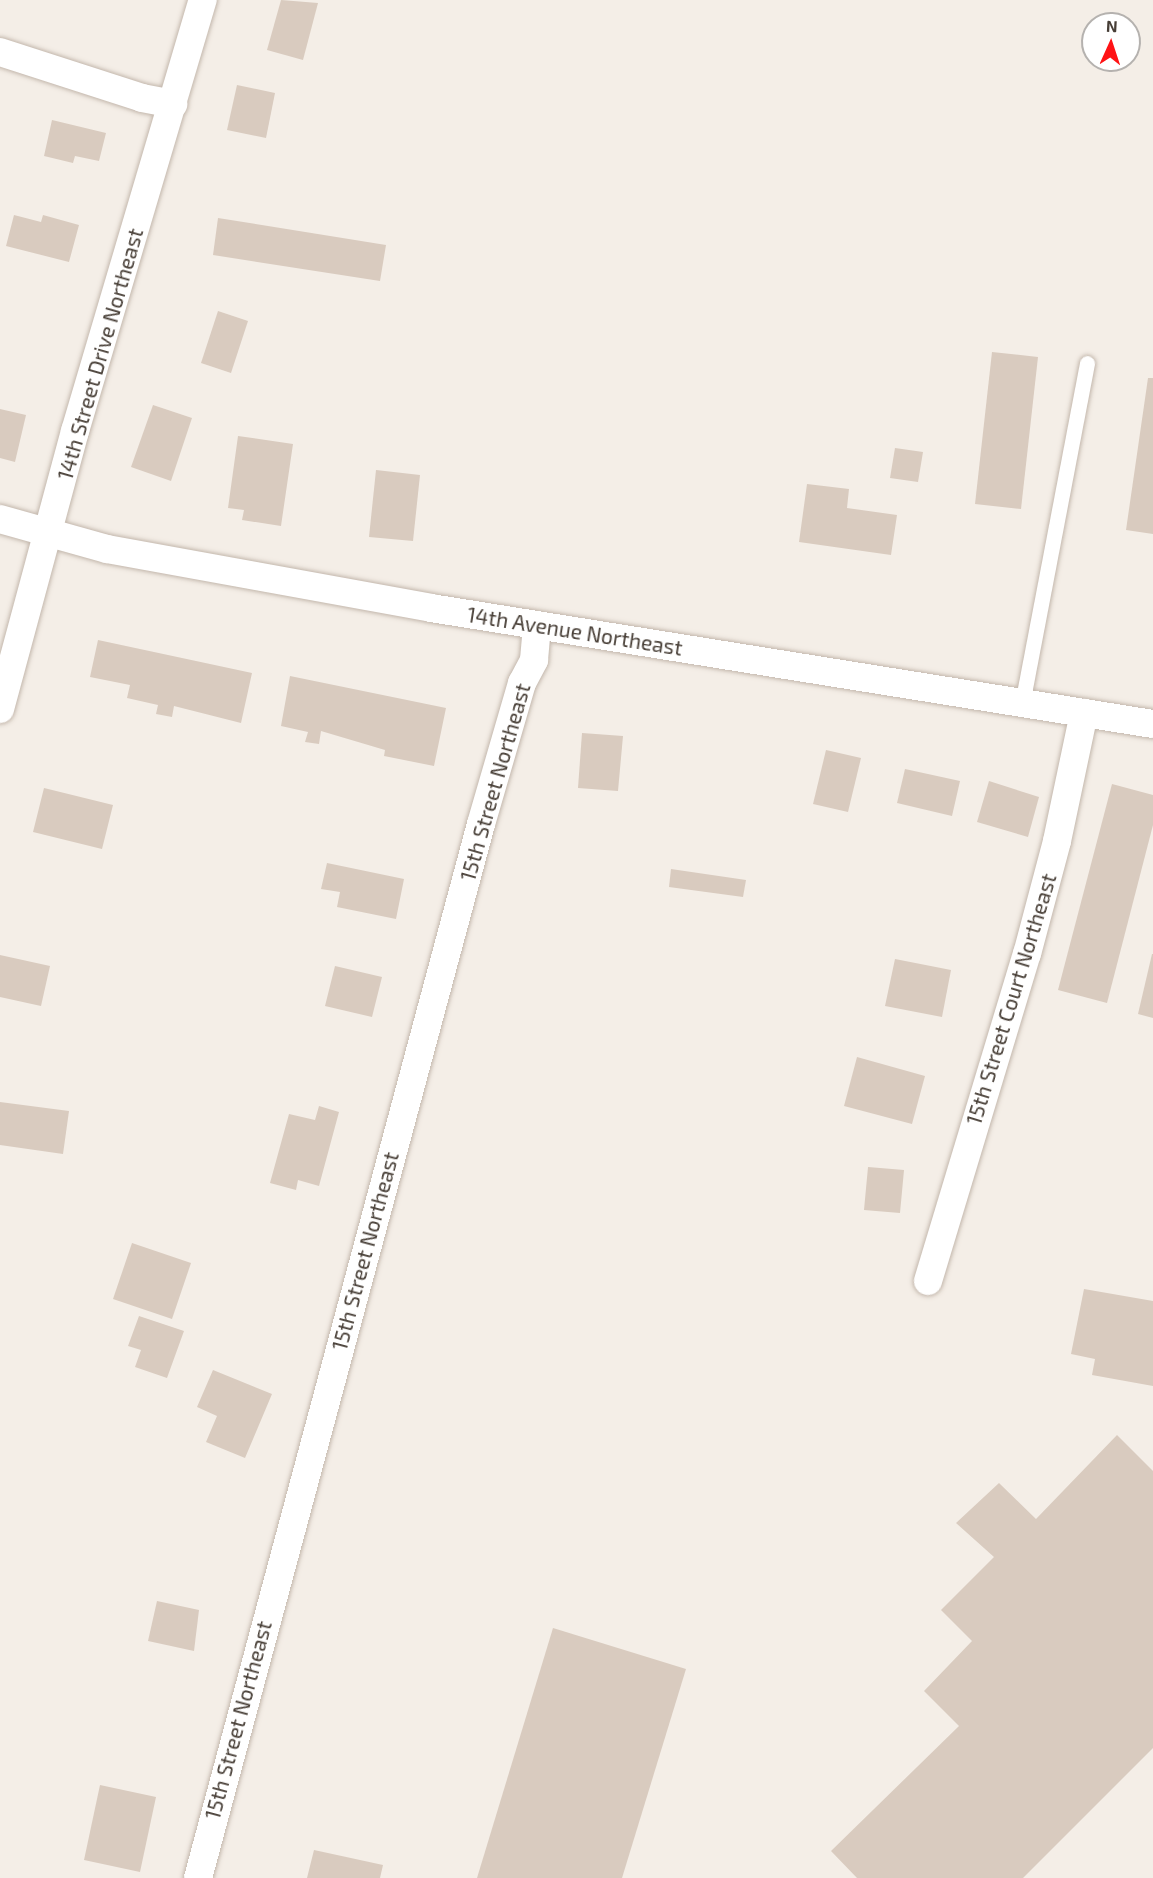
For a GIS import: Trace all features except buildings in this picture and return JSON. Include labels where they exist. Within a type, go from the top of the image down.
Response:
[{"type":"street","name":"14th Street Drive Northeast","points":[[0,709],[50,533],[75,431],[202,0]]},
{"type":"street","points":[[0,52],[142,98],[173,104]]},
{"type":"street","name":"14th Avenue Northeast","points":[[0,519],[106,549],[537,625],[1153,724]]},
{"type":"street","name":"15th Street Northeast","points":[[198,1878],[478,835],[522,682],[534,660],[537,625]]},
{"type":"street","name":"15th Street Court Northeast","points":[[928,1281],[1027,954],[1058,840],[1084,713]]},
{"type":"lane","points":[[1022,704],[1087,363]]}]
